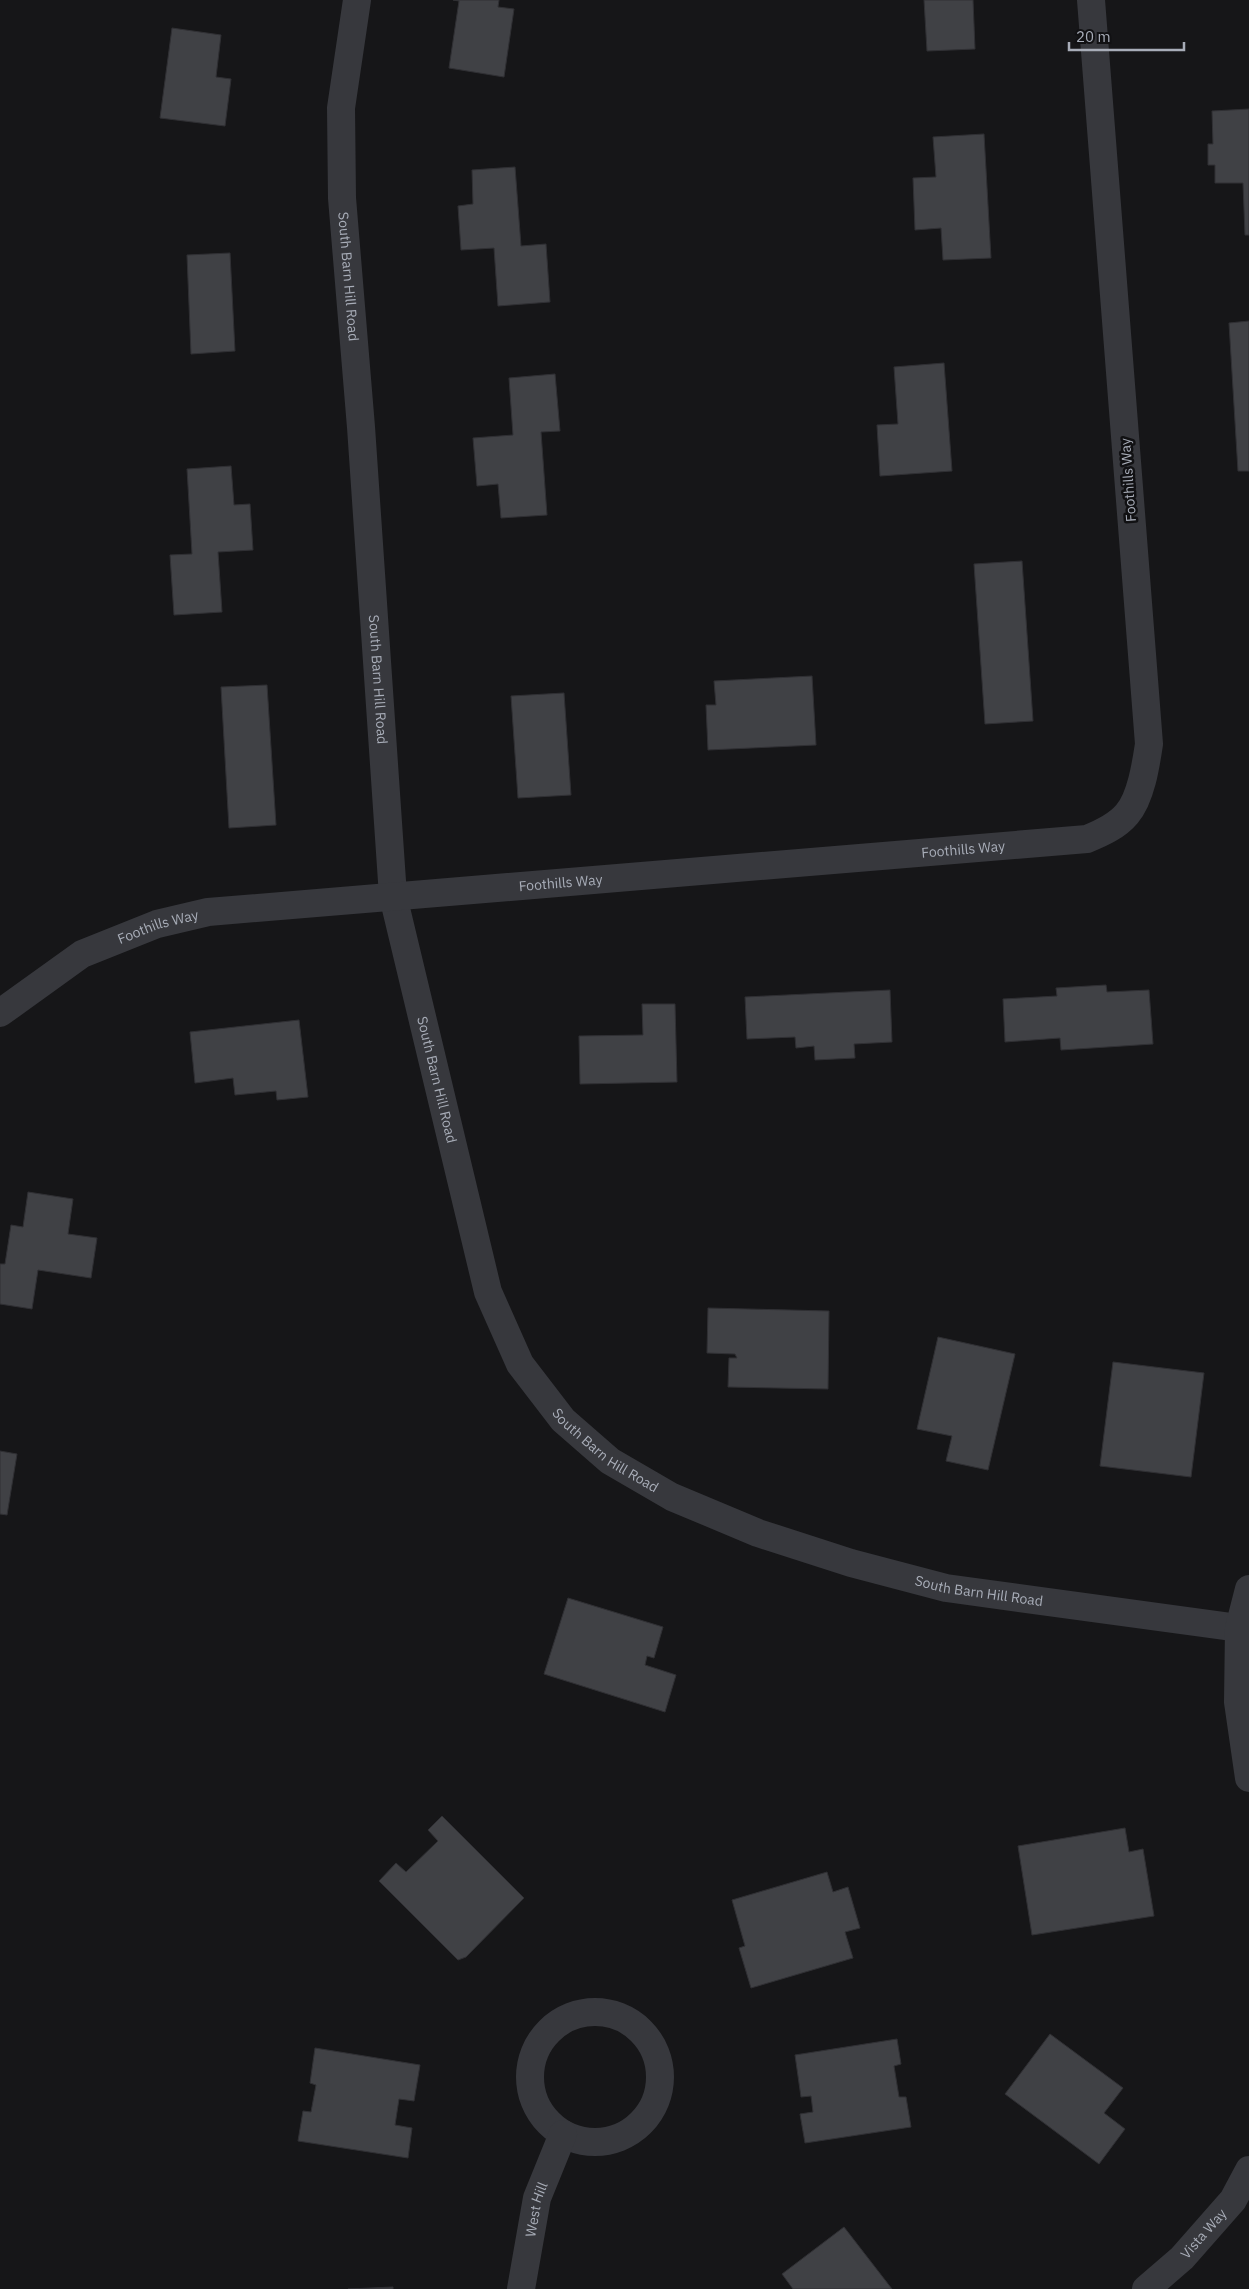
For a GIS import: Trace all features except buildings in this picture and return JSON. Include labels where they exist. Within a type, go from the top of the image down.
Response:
[{"type":"street","name":"South Barn Hill Road","points":[[357,0],[340,108],[342,198],[361,436],[393,896],[488,1292],[520,1364],[563,1420],[610,1461],[672,1497],[758,1533],[851,1563],[946,1588],[1239,1628]]},
{"type":"street","name":"Foothills Way","points":[[0,1013],[82,954],[157,924],[208,912],[1087,839],[1108,830],[1127,814],[1146,768],[1149,744],[1091,0]]},
{"type":"street","points":[[1249,1589],[1239,1628],[1238,1702],[1249,1778]]},
{"type":"street","points":[[594,2012],[615,2015],[634,2025],[649,2041],[658,2060],[660,2082],[655,2102],[651,2109],[643,2121],[626,2134],[605,2141],[584,2141],[563,2134],[546,2121],[534,2103],[529,2082],[531,2061],[540,2041],[554,2026],[566,2019],[594,2012]]},
{"type":"street","name":"West Hill","points":[[521,2289],[537,2198],[563,2134]]},
{"type":"street","name":"Vista Way","points":[[1146,2289],[1182,2258],[1233,2200],[1249,2170]]}]
